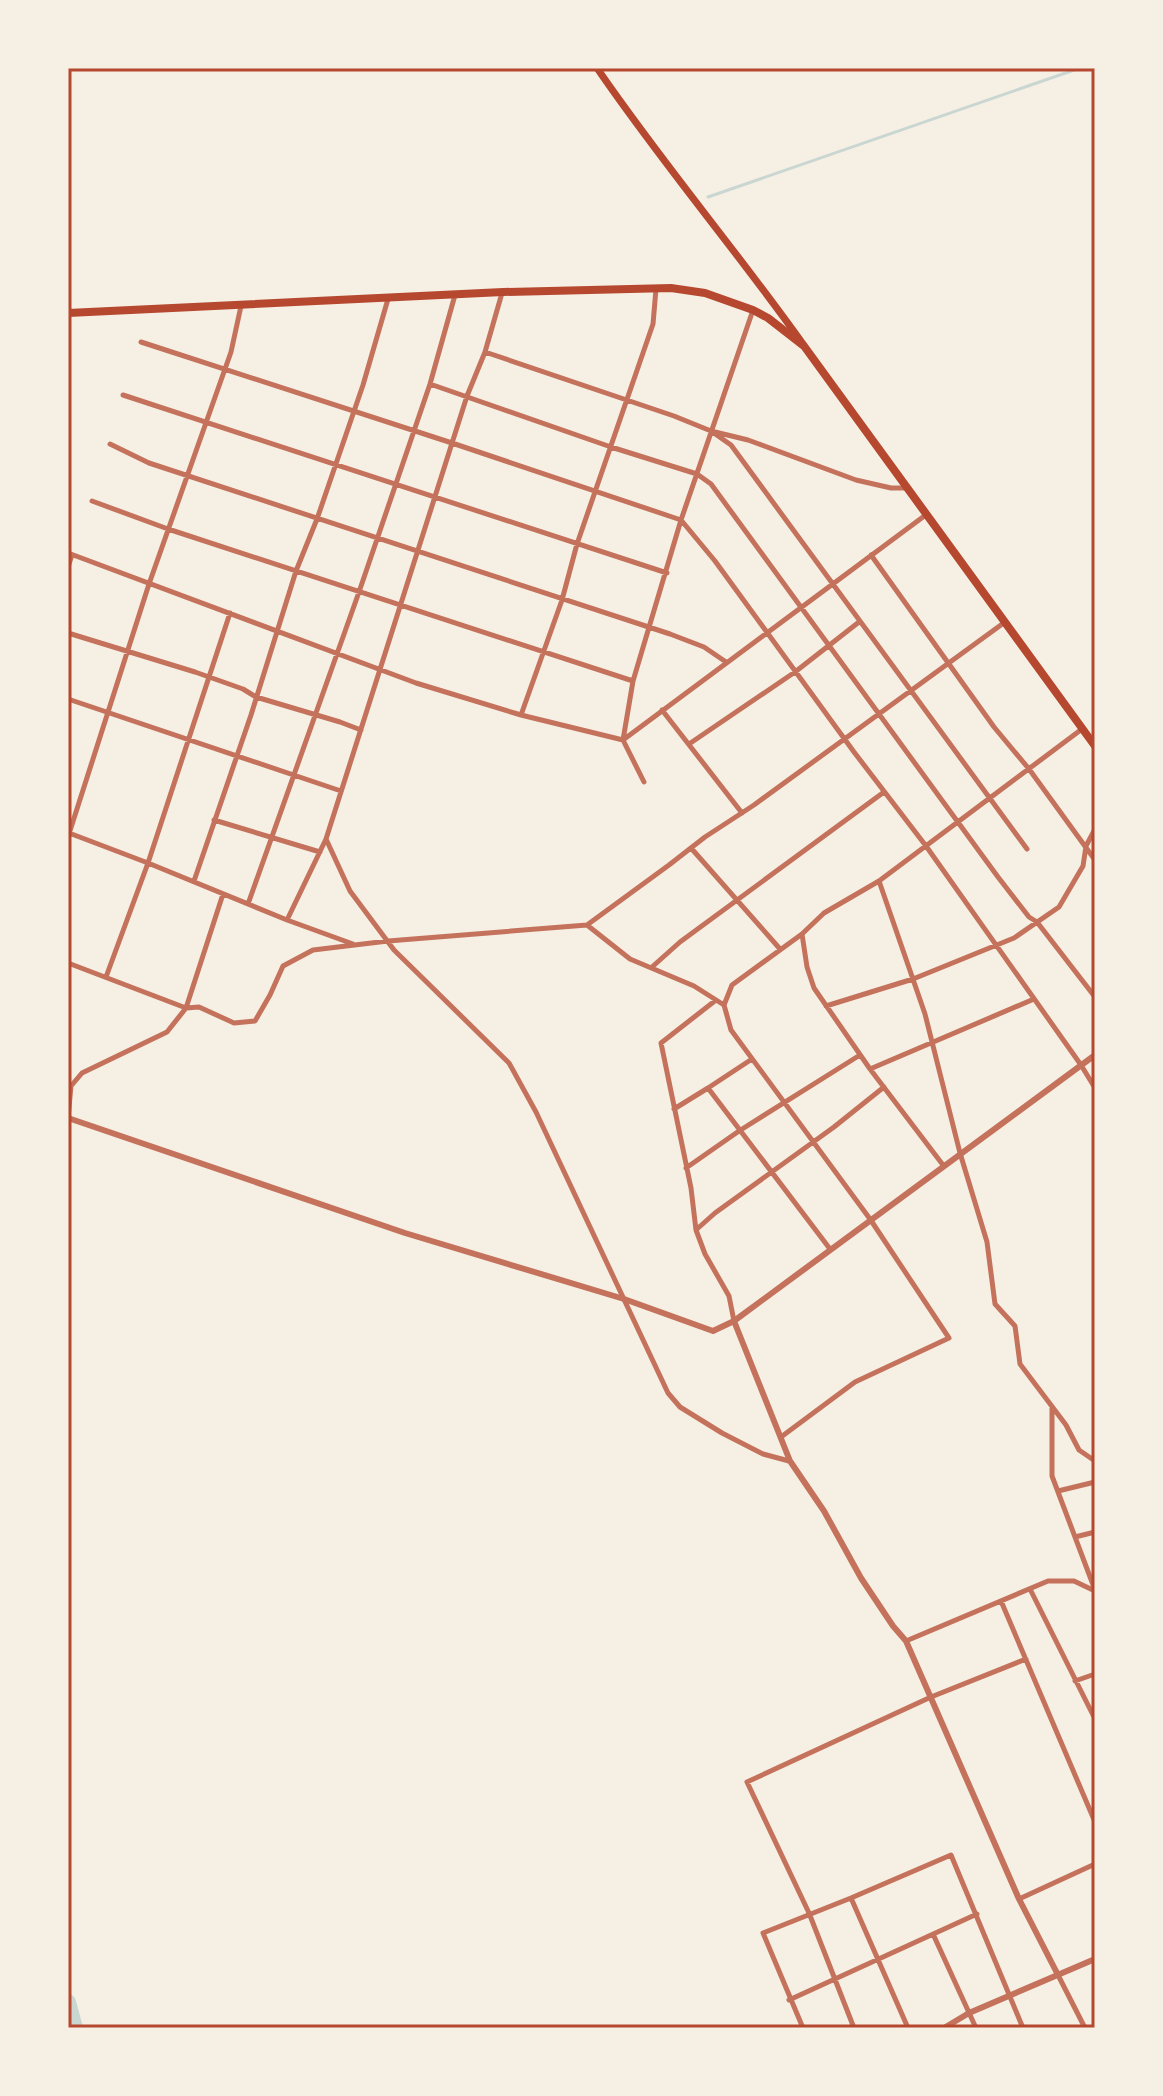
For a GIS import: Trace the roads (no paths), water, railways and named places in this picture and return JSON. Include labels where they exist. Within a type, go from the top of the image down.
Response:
[{"type":"highway","points":[[68,313],[503,292],[656,288],[705,293],[753,310],[804,346],[1095,746]]},
{"type":"main road","points":[[597,68],[804,346]]},
{"type":"street","points":[[521,715],[653,324],[656,288]]},
{"type":"street","points":[[287,920],[326,839],[503,292]]},
{"type":"street","points":[[248,904],[430,384],[455,295]]},
{"type":"street","points":[[194,881],[296,571],[337,464],[388,298]]},
{"type":"street","points":[[241,306],[231,352],[149,584],[68,834],[355,945]]},
{"type":"street","points":[[644,782],[623,740],[633,681],[681,520],[753,310]]},
{"type":"street","points":[[141,342],[681,520],[715,561],[926,846],[1095,1088]]},
{"type":"street","points":[[485,352],[711,431],[748,440],[856,480],[891,488],[908,488]]},
{"type":"street","points":[[430,384],[697,474],[711,484],[1021,907],[1037,922],[1095,997]]},
{"type":"street","points":[[123,395],[667,573]]},
{"type":"street","points":[[711,431],[731,445],[1027,849]]},
{"type":"street","points":[[110,444],[149,463],[187,476],[704,647],[726,662]]},
{"type":"street","points":[[92,501],[168,529],[633,681]]},
{"type":"street","points":[[623,740],[927,514]]},
{"type":"street","points":[[68,567],[70,554],[416,683],[521,715],[623,740]]},
{"type":"street","points":[[871,555],[994,727],[1029,769],[1095,860]]},
{"type":"street","points":[[106,977],[148,863],[230,613]]},
{"type":"street","points":[[689,744],[795,672],[859,622]]},
{"type":"street","points":[[68,963],[186,1008],[199,1007],[234,1023],[255,1021],[283,966],[313,950],[587,925],[1005,622]]},
{"type":"street","points":[[68,633],[209,677],[256,697],[361,730]]},
{"type":"street","points":[[68,699],[341,791]]},
{"type":"street","points":[[662,710],[742,813]]},
{"type":"street","points":[[781,1437],[855,1382],[949,1338],[870,1219],[731,1030],[724,1005],[732,985],[802,934],[824,913],[879,881],[1082,729]]},
{"type":"street","points":[[652,967],[680,942],[884,792]]},
{"type":"street","points":[[214,820],[320,852]]},
{"type":"street","points":[[826,1006],[913,979],[1014,938],[1059,907],[1083,866],[1086,846],[1095,829]]},
{"type":"street","points":[[326,839],[350,891],[394,950],[509,1063],[536,1112],[668,1393],[680,1407],[763,1454],[790,1461]]},
{"type":"street","points":[[691,848],[780,949]]},
{"type":"street","points":[[879,881],[932,1042],[960,1153],[987,1242],[995,1304],[1015,1326],[1020,1364],[1066,1425],[1079,1450],[1095,1461]]},
{"type":"street","points":[[223,894],[186,1008],[167,1032],[82,1073],[71,1086],[68,1118],[405,1233],[624,1299],[713,1331],[734,1321],[1095,1055]]},
{"type":"street","points":[[587,925],[630,959],[694,986],[724,1005]]},
{"type":"street","points":[[802,934],[814,988],[870,1069],[943,1165]]},
{"type":"street","points":[[870,1069],[1034,999]]},
{"type":"street","points":[[716,1000],[661,1043],[696,1230],[705,1254],[729,1296],[734,1321],[790,1461],[824,1511],[861,1578],[906,1641],[1019,1899],[1085,2028]]},
{"type":"street","points":[[686,1168],[860,1055]]},
{"type":"street","points":[[674,1109],[752,1059]]},
{"type":"street","points":[[696,1230],[884,1087]]},
{"type":"street","points":[[708,1088],[830,1249]]},
{"type":"street","points":[[1052,1407],[1052,1476],[1095,1590]]},
{"type":"street","points":[[1058,1491],[1095,1482]]},
{"type":"street","points":[[1075,1537],[1095,1532]]},
{"type":"street","points":[[906,1641],[1048,1581],[1074,1581],[1095,1590]]},
{"type":"street","points":[[1030,1589],[1095,1719]]},
{"type":"street","points":[[1001,1601],[1095,1822]]},
{"type":"street","points":[[854,2028],[809,1913],[747,1782],[931,1697],[1026,1659]]},
{"type":"street","points":[[1075,1681],[1095,1674]]},
{"type":"street","points":[[803,2028],[763,1933],[951,1855],[1023,2028]]},
{"type":"street","points":[[1019,1899],[1095,1864]]},
{"type":"street","points":[[851,1898],[908,2028]]},
{"type":"street","points":[[789,2000],[977,1914]]},
{"type":"street","points":[[933,1934],[976,2028]]},
{"type":"street","points":[[944,2028],[969,2013],[1095,1959]]},
{"type":"waterway","points":[[708,197],[1080,68]]},
{"type":"waterway","points":[[68,2002],[75,2028]]}]
